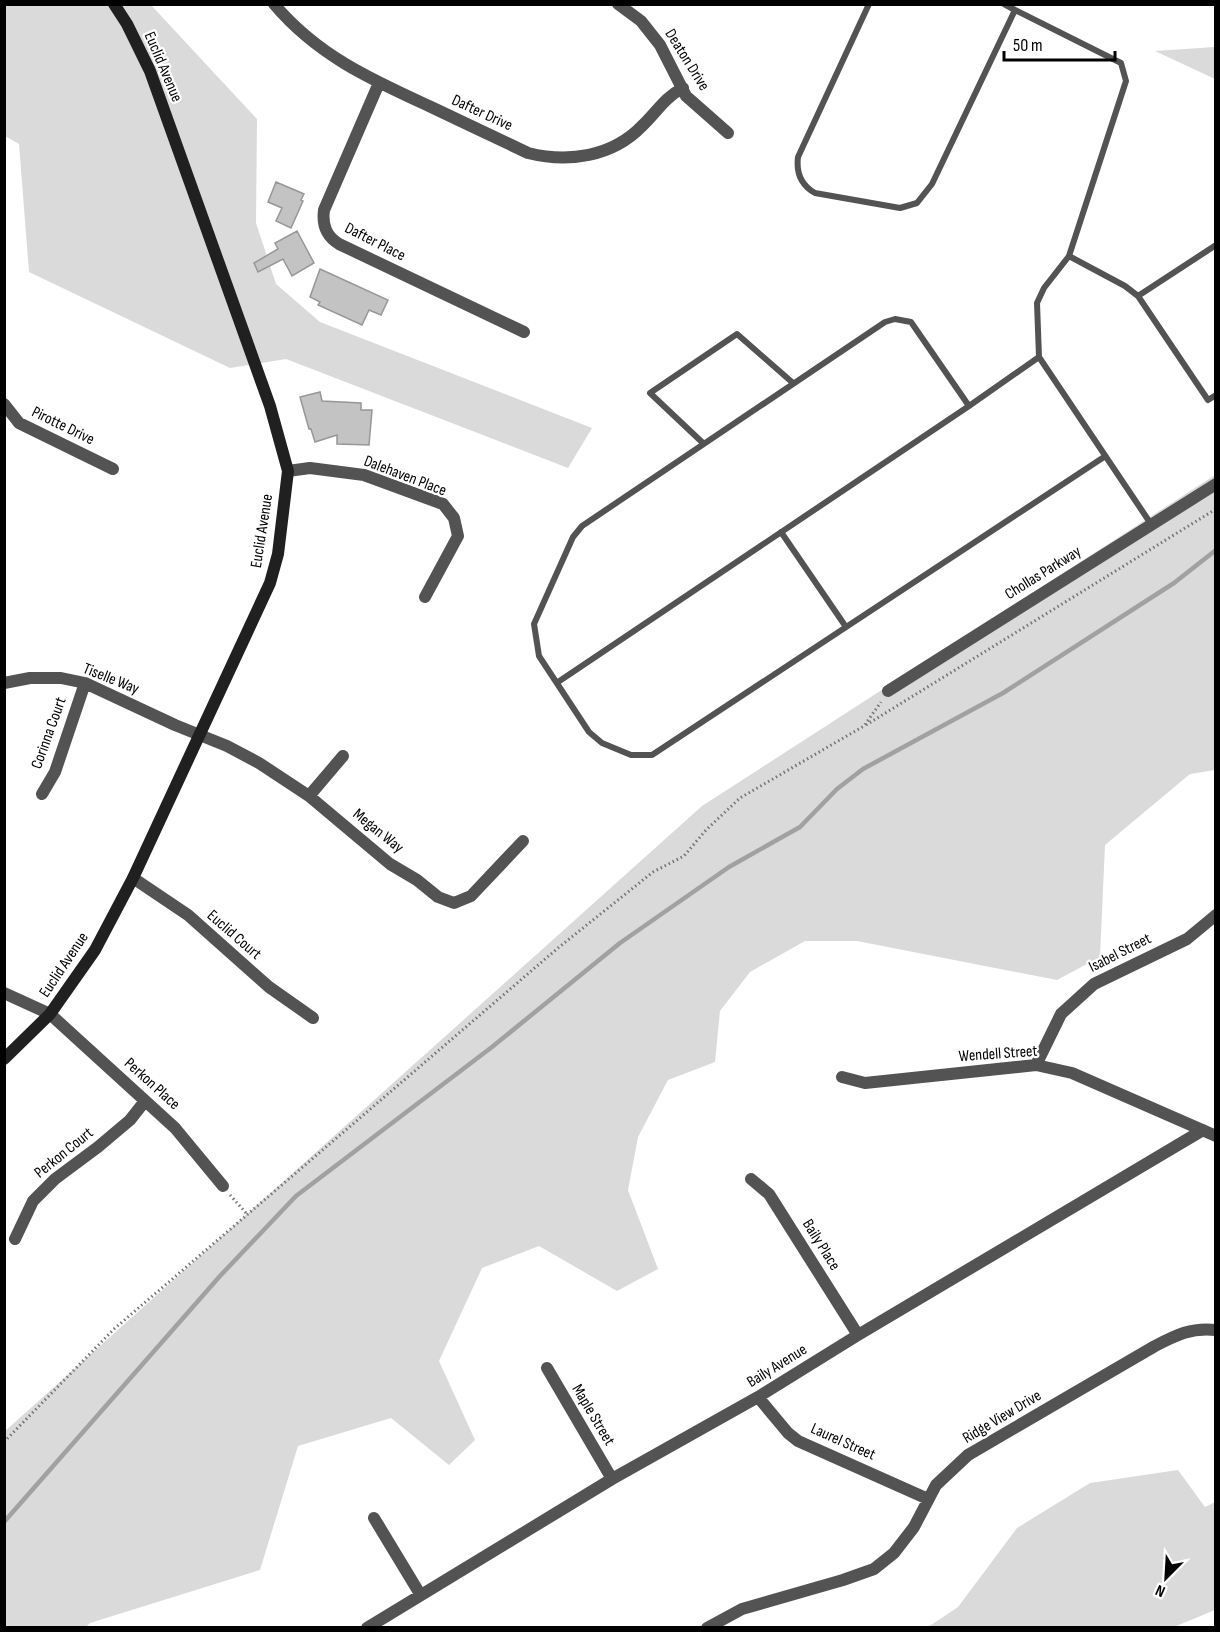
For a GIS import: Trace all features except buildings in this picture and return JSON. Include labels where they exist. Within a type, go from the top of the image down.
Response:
[{"type":"main road","name":"Euclid Avenue","points":[[4,1059],[50,1014],[95,950],[133,878],[270,583],[278,554],[288,471],[270,406],[150,71],[127,24],[114,4]]},
{"type":"street","name":"Dafter Drive","points":[[274,4],[291,24],[326,54],[379,83],[528,153],[556,158],[584,156],[612,148],[638,130],[659,106],[683,88]]},
{"type":"street","name":"Deaton Drive","points":[[618,4],[642,21],[654,37],[686,96],[728,133]]},
{"type":"street","name":"Dafter Place","points":[[379,83],[324,210],[326,231],[339,244],[524,332]]},
{"type":"street","name":"Pirotte Drive","points":[[4,404],[19,423],[113,469]]},
{"type":"street","name":"Dalehaven Place","points":[[288,471],[310,468],[364,474],[443,504],[454,518],[458,536],[424,597]]},
{"type":"street","name":"Chollas Parkway","points":[[888,690],[1215,484]]},
{"type":"street","name":"Tiselle Way","points":[[4,683],[30,678],[61,678],[85,683],[200,736]]},
{"type":"street","name":"Corinna Court","points":[[42,794],[55,772],[85,683]]},
{"type":"street","name":"Megan Way","points":[[200,736],[228,746],[259,763],[309,796],[390,864],[417,880],[438,897],[454,903],[471,896],[523,841]]},
{"type":"street","points":[[309,796],[343,756]]},
{"type":"street","name":"Euclid Court","points":[[133,878],[188,915],[269,987],[313,1018]]},
{"type":"street","name":"Isabel Street","points":[[1036,1065],[1061,1014],[1094,984],[1186,939],[1215,915]]},
{"type":"street","points":[[4,993],[50,1014]]},
{"type":"street","name":"Perkon Place","points":[[50,1014],[176,1128],[223,1186]]},
{"type":"street","name":"Wendell Street","points":[[842,1077],[865,1083],[1036,1065],[1072,1073],[1210,1131]]},
{"type":"street","name":"Perkon Court","points":[[15,1239],[33,1201],[55,1179],[130,1120],[145,1101]]},
{"type":"street","name":"Baily Avenue","points":[[367,1628],[612,1479],[758,1397],[858,1335],[1210,1131]]},
{"type":"street","name":"Baily Place","points":[[751,1179],[769,1194],[858,1335]]},
{"type":"street","name":"Ridge View Drive","points":[[707,1628],[742,1609],[874,1569],[894,1553],[914,1527],[936,1485],[968,1455],[1184,1331],[1215,1330]]},
{"type":"street","name":"Maple Street","points":[[547,1368],[612,1479]]},
{"type":"street","name":"Laurel Street","points":[[758,1397],[788,1433],[798,1441],[928,1499]]},
{"type":"street","points":[[374,1518],[420,1594]]},
{"type":"lane","points":[[869,4],[798,157],[797,167],[805,188],[815,193],[900,208],[917,202],[932,184],[1015,10]]},
{"type":"lane","points":[[1004,4],[1121,63],[1126,81],[1069,256],[1044,288],[1037,303],[1040,357],[1104,457],[1151,524]]},
{"type":"lane","points":[[1138,296],[1215,245]]},
{"type":"lane","points":[[1069,256],[1125,286],[1138,296],[1208,400],[1215,395]]},
{"type":"lane","points":[[969,406],[911,322],[895,319],[885,322],[582,526],[573,537],[534,624],[539,656],[589,732],[602,743],[631,755],[652,755],[1104,457]]},
{"type":"lane","points":[[704,444],[650,393],[737,334],[793,383]]},
{"type":"lane","points":[[558,682],[1040,357]]},
{"type":"lane","points":[[781,532],[846,627]]},
{"type":"path","points":[[4,1442],[114,1329],[558,948],[652,872],[684,856],[706,830],[740,798],[864,726],[1215,509]]},
{"type":"path","points":[[864,726],[888,690]]},
{"type":"path","points":[[223,1186],[247,1214]]},
{"type":"shaded area","points":[[4,5],[151,5],[257,119],[256,223],[276,284],[320,322],[592,428],[568,468],[286,359],[230,368],[29,272],[19,144],[5,136]]},
{"type":"shaded area","points":[[1215,47],[1215,79],[1155,51]]},
{"type":"shaded area","points":[[1215,475],[1215,770],[1190,774],[1105,845],[1100,957],[1057,980],[857,941],[805,941],[750,972],[720,1011],[715,1062],[668,1080],[638,1137],[628,1190],[658,1269],[617,1291],[539,1246],[482,1268],[439,1361],[475,1440],[449,1465],[391,1418],[298,1446],[260,1570],[90,1623],[86,1627],[5,1627],[4,1432],[702,806]]},
{"type":"shaded area","points":[[1178,1470],[1205,1507],[1215,1502],[1215,1610],[1174,1627],[928,1627],[958,1607],[1017,1528],[1090,1483]]},
{"type":"waterway","points":[[4,1522],[220,1276],[296,1196],[492,1047],[620,943],[729,867],[800,827],[837,789],[863,769],[1003,693],[1174,583],[1216,550]]}]
